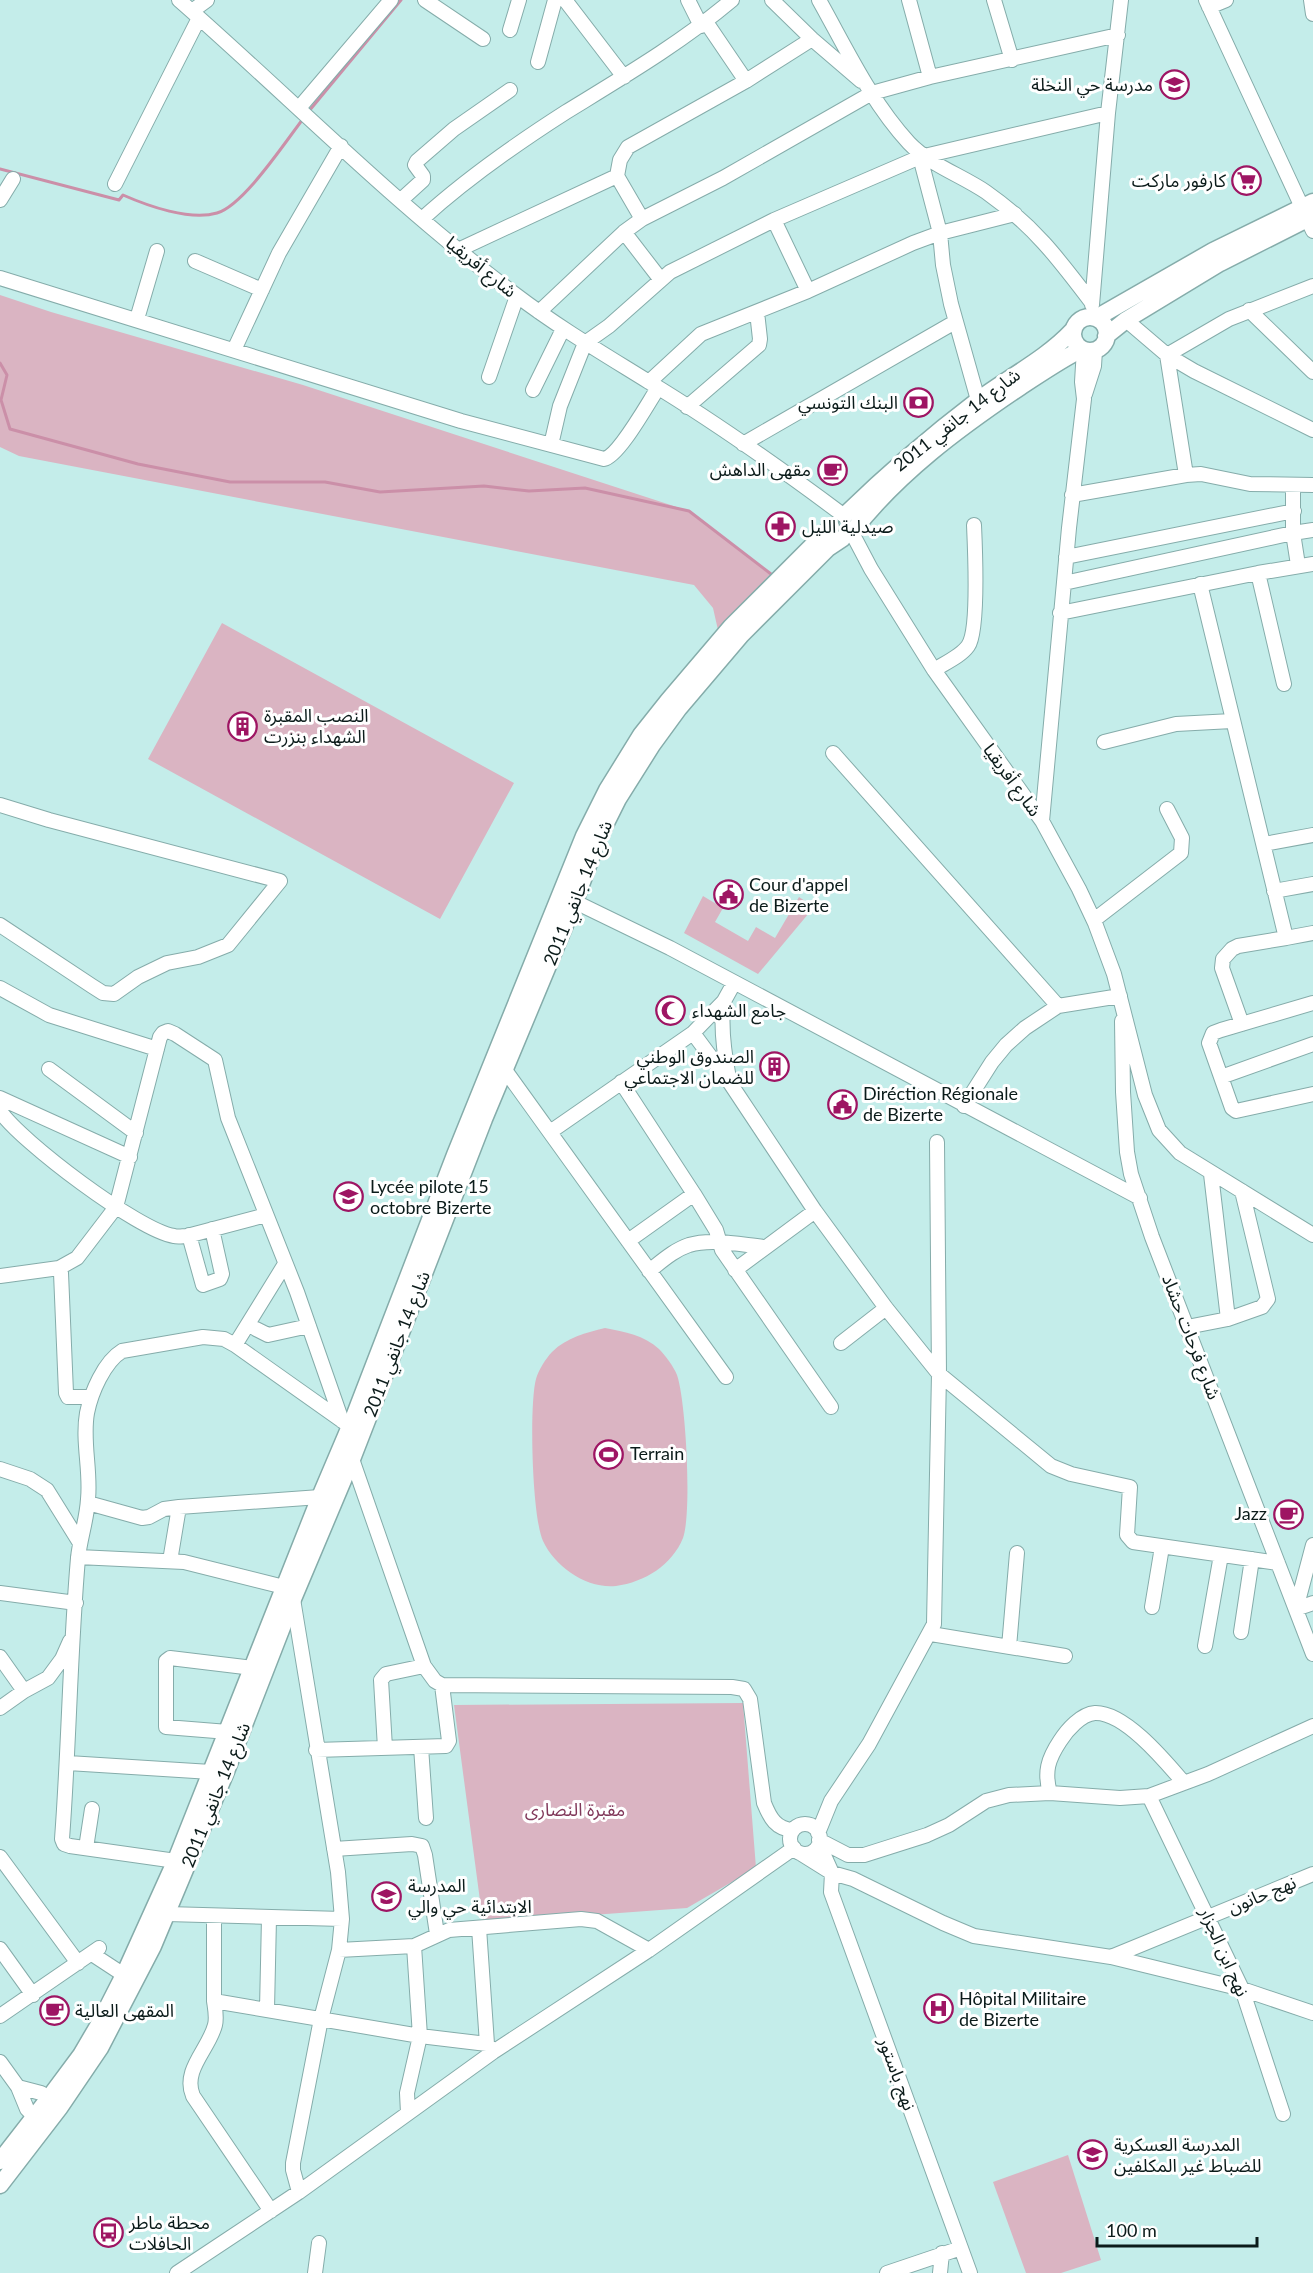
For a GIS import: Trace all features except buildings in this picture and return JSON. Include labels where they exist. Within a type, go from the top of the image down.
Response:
[{"type":"main road","name":"شارع 14 جانفي 2011","points":[[843,528],[904,459],[978,400],[1058,346],[1078,322],[1213,251],[1310,215]]},
{"type":"main road","name":"شارع 14 جانفي 2011","points":[[327,1500],[352,1459],[351,1427],[505,1070],[568,898],[584,836],[607,790],[640,735],[731,627],[923,459],[985,411],[1065,358],[1103,344],[1107,336],[1126,320],[1220,263],[1310,215]]},
{"type":"main road","points":[[1093,313],[1104,325],[1107,336]]},
{"type":"main road","points":[[1073,330],[1075,341],[1087,349]]},
{"type":"main road","name":"شارع 14 جانفي 2011","points":[[54,2103],[89,2041],[182,1862],[327,1500],[351,1427],[454,1155],[568,898]]},
{"type":"main road","name":"شارع 14 جانفي 2011","points":[[0,2185],[40,2122],[100,2048],[136,1980],[167,1914],[212,1772],[253,1668],[289,1593]]},
{"type":"main road","name":"شارع 14 جانفي 2011","points":[[0,2161],[40,2122]]},
{"type":"street","name":"شارع أفريقيا","points":[[179,0],[422,219],[516,296],[563,329],[687,406],[813,494],[843,528],[872,569],[934,670],[1042,820],[1075,880],[1094,920],[1121,1001],[1145,1095],[1159,1130],[1180,1153],[1313,1235]]},
{"type":"street","points":[[115,184],[195,15],[207,0]]},
{"type":"street","points":[[299,108],[391,0]]},
{"type":"street","points":[[425,0],[483,39]]},
{"type":"street","points":[[510,30],[519,0]]},
{"type":"street","points":[[538,62],[555,0]]},
{"type":"street","points":[[565,0],[624,77]]},
{"type":"street","points":[[688,0],[746,81]]},
{"type":"street","points":[[422,219],[458,189],[534,134],[704,24],[732,0]]},
{"type":"street","points":[[772,0],[870,90]]},
{"type":"street","points":[[819,0],[870,90],[909,143],[922,157],[965,178],[1015,214],[1044,241],[1093,313]]},
{"type":"street","points":[[909,0],[930,77]]},
{"type":"street","points":[[994,0],[1012,60]]},
{"type":"street","points":[[1093,313],[1108,113],[1121,0]]},
{"type":"street","points":[[1226,0],[1208,4],[1310,215]]},
{"type":"street","points":[[1311,0],[1313,14]]},
{"type":"street","points":[[539,312],[624,232],[642,219],[723,178],[870,90],[1012,60],[1118,34]]},
{"type":"street","points":[[642,219],[617,176],[620,160],[628,147],[746,81],[812,39]]},
{"type":"street","points":[[401,200],[423,180],[423,176],[415,165],[417,161],[469,118],[510,90]]},
{"type":"street","points":[[550,445],[560,406],[585,343],[609,326],[661,280],[683,265],[774,220],[922,157],[1108,113]]},
{"type":"street","points":[[234,350],[288,237],[341,147]]},
{"type":"street","points":[[922,157],[940,233],[946,283],[978,400]]},
{"type":"street","points":[[458,250],[617,176]]},
{"type":"street","points":[[0,200],[14,179]]},
{"type":"street","points":[[0,278],[461,421],[604,459],[611,457],[654,385],[701,334],[808,291],[895,250],[940,233],[1015,214]]},
{"type":"street","points":[[774,220],[808,291]]},
{"type":"street","points":[[624,232],[661,280]]},
{"type":"street","points":[[137,319],[157,251]]},
{"type":"street","points":[[195,261],[262,290]]},
{"type":"street","points":[[1167,355],[1249,310],[1313,286]]},
{"type":"street","points":[[489,377],[516,296]]},
{"type":"street","points":[[1249,310],[1313,372]]},
{"type":"street","points":[[687,406],[759,345],[757,312]]},
{"type":"street","points":[[1126,320],[1167,355],[1194,371],[1313,430]]},
{"type":"street","points":[[743,444],[955,322]]},
{"type":"street","points":[[533,390],[563,329]]},
{"type":"street","points":[[1042,820],[1060,613],[1084,399],[1082,382],[1087,349]]},
{"type":"street","points":[[1167,355],[1186,475]]},
{"type":"street","points":[[1072,495],[1201,474],[1250,484],[1313,485]]},
{"type":"street","points":[[1293,485],[1293,533],[1298,565]]},
{"type":"street","points":[[1066,557],[1294,511]]},
{"type":"street","points":[[934,670],[962,652],[971,642],[976,573],[974,525]]},
{"type":"street","points":[[1064,583],[1313,530]]},
{"type":"street","points":[[1060,613],[1298,565],[1313,564]]},
{"type":"street","points":[[1258,573],[1284,684]]},
{"type":"street","points":[[1200,584],[1286,939]]},
{"type":"street","points":[[1104,742],[1176,724],[1232,721]]},
{"type":"street","points":[[833,753],[1058,1006]]},
{"type":"street","points":[[0,805],[280,881],[228,945],[198,957],[167,963],[138,977],[114,994],[107,994],[97,989],[0,925]]},
{"type":"street","points":[[1094,920],[1181,853],[1182,838],[1167,809]]},
{"type":"street","points":[[1264,844],[1313,835]]},
{"type":"street","points":[[1274,891],[1313,884]]},
{"type":"street","points":[[568,898],[670,948],[1140,1198]]},
{"type":"street","points":[[1242,1024],[1222,968],[1223,959],[1238,946],[1313,933]]},
{"type":"street","points":[[550,1132],[693,1033],[724,1001],[734,983]]},
{"type":"street","points":[[0,988],[49,1015],[157,1049]]},
{"type":"street","points":[[724,1001],[725,1055],[730,1083]]},
{"type":"street","points":[[964,1106],[992,1062],[1025,1028],[1058,1006],[1121,1001]]},
{"type":"street","name":"شارع فرحات حشاد","points":[[1121,1001],[1125,1125],[1131,1174],[1187,1327],[1313,1654]]},
{"type":"street","points":[[1313,1003],[1221,1030],[1210,1037],[1210,1049],[1232,1108],[1236,1111],[1313,1094]]},
{"type":"street","points":[[0,1276],[59,1268],[77,1258],[116,1206],[160,1037],[163,1033],[168,1032],[215,1060],[228,1118],[351,1427]]},
{"type":"street","points":[[693,1033],[730,1083],[815,1211],[886,1308],[939,1374],[1051,1466],[1071,1474],[1130,1487],[1127,1535],[1133,1542],[1278,1563]]},
{"type":"street","points":[[1221,1077],[1313,1044]]},
{"type":"street","points":[[49,1069],[136,1133]]},
{"type":"street","points":[[505,1070],[726,1377]]},
{"type":"street","points":[[621,1082],[716,1230],[718,1243],[735,1270],[831,1407]]},
{"type":"street","points":[[0,1098],[130,1157]]},
{"type":"street","points":[[0,1111],[23,1136],[80,1182],[116,1206],[164,1233],[175,1236],[189,1235],[266,1215]]},
{"type":"street","points":[[352,1459],[424,1666],[435,1681],[442,1685],[732,1687],[744,1689],[750,1699],[764,1803],[777,1826],[784,1830],[793,1830],[806,1824],[831,1801],[869,1744],[931,1634],[936,1612],[939,1374],[937,1142]]},
{"type":"street","points":[[1211,1174],[1228,1319]]},
{"type":"street","points":[[1187,1327],[1228,1319],[1262,1307],[1268,1299],[1242,1191]]},
{"type":"street","points":[[628,1241],[694,1194]]},
{"type":"street","points":[[735,1270],[815,1211]]},
{"type":"street","points":[[189,1235],[203,1285],[220,1279],[222,1274],[212,1229]]},
{"type":"street","points":[[649,1271],[674,1252],[689,1245],[718,1243],[765,1247]]},
{"type":"street","points":[[235,1345],[285,1264]]},
{"type":"street","points":[[59,1268],[66,1393],[72,1398],[91,1397]]},
{"type":"street","points":[[841,1342],[886,1308]]},
{"type":"street","points":[[256,1329],[268,1335],[309,1326]]},
{"type":"street","points":[[182,1862],[64,1844],[62,1839],[78,1557],[90,1483],[86,1431],[91,1397],[111,1362],[122,1351],[203,1337],[224,1339],[351,1427]]},
{"type":"street","points":[[0,1469],[30,1479],[47,1490],[80,1543]]},
{"type":"street","points":[[88,1503],[142,1518],[150,1517],[164,1509],[179,1507],[327,1500]]},
{"type":"street","points":[[170,1561],[179,1507]]},
{"type":"street","points":[[1296,1610],[1308,1580],[1313,1545]]},
{"type":"street","points":[[1152,1607],[1162,1547]]},
{"type":"street","points":[[1009,1647],[1017,1553]]},
{"type":"street","points":[[1205,1646],[1221,1555]]},
{"type":"street","points":[[78,1557],[170,1561],[213,1568],[289,1593],[334,1849],[342,1919],[339,1950],[321,2019],[293,2163],[299,2192]]},
{"type":"street","points":[[1241,1632],[1252,1559]]},
{"type":"street","points":[[0,1593],[76,1603]]},
{"type":"street","points":[[1296,1610],[1313,1603]]},
{"type":"street","points":[[0,1707],[24,1691],[40,1684],[56,1670],[74,1632]]},
{"type":"street","points":[[931,1634],[1065,1656]]},
{"type":"street","points":[[0,1657],[24,1691]]},
{"type":"street","points":[[228,1732],[166,1727],[166,1661],[170,1658],[253,1668]]},
{"type":"street","points":[[385,1748],[381,1680],[386,1674],[424,1666]]},
{"type":"street","points":[[316,1750],[446,1746],[449,1743],[442,1685]]},
{"type":"street","points":[[1050,1792],[1046,1770],[1052,1753],[1076,1723],[1094,1713],[1108,1715],[1140,1736],[1184,1783]]},
{"type":"street","points":[[806,1824],[813,1827],[819,1839],[848,1855],[864,1855],[927,1835],[949,1825],[986,1801],[1009,1795],[1050,1792],[1120,1798],[1149,1796],[1313,1726]]},
{"type":"street","points":[[421,1747],[426,1818]]},
{"type":"street","points":[[68,1763],[212,1772]]},
{"type":"street","name":"نهج ابن الجزار","points":[[1149,1796],[1242,1989],[1283,2114]]},
{"type":"street","points":[[177,2273],[299,2192],[408,2113],[490,2048],[649,1950],[797,1850],[809,1853],[819,1839],[831,1801]]},
{"type":"street","points":[[86,1848],[92,1809]]},
{"type":"street","points":[[793,1830],[790,1838],[797,1850],[832,1874],[853,1879],[974,1936],[1111,1957],[1242,1989],[1313,2013]]},
{"type":"street","name":"نهج باستور","points":[[819,1839],[832,1874],[831,1892],[970,2273]]},
{"type":"street","points":[[334,1849],[412,1844],[422,1846],[437,1934]]},
{"type":"street","points":[[0,1857],[78,1963]]},
{"type":"street","name":"نهج حانون","points":[[1111,1957],[1313,1874]]},
{"type":"street","points":[[167,1914],[342,1919]]},
{"type":"street","points":[[214,1916],[215,2024],[193,2069],[189,2088],[271,2211]]},
{"type":"street","points":[[267,2008],[269,1918]]},
{"type":"street","points":[[339,1950],[414,1946],[449,1930],[589,1919],[605,1925],[649,1950]]},
{"type":"street","points":[[479,1928],[490,2048]]},
{"type":"street","points":[[408,2113],[407,2093],[420,2036],[414,1946]]},
{"type":"street","points":[[0,1949],[33,1995]]},
{"type":"street","points":[[0,2016],[95,1951],[124,1975]]},
{"type":"street","points":[[214,2001],[267,2008],[490,2048]]},
{"type":"street","points":[[0,2062],[18,2087],[27,2109],[40,2122]]},
{"type":"street","points":[[18,2087],[41,2093],[54,2103]]},
{"type":"street","points":[[315,2273],[319,2243]]},
{"type":"street","points":[[887,2273],[961,2248]]},
{"type":"street","points":[[940,2273],[942,2253]]},
{"type":"green space","points":[[0,295],[303,385],[689,511],[771,574],[718,630],[713,608],[694,585],[19,456],[0,447]]},
{"type":"green space","points":[[222,623],[514,783],[440,919],[148,759]]},
{"type":"green space","points":[[703,896],[723,908],[715,922],[748,941],[756,927],[775,938],[799,897],[814,907],[758,974],[684,933]]},
{"type":"green space","points":[[605,1328],[647,1340],[659,1349],[672,1365],[680,1388],[687,1457],[686,1525],[678,1548],[656,1571],[637,1581],[616,1586],[594,1584],[583,1580],[564,1567],[548,1551],[539,1528],[534,1486],[534,1392],[540,1369],[550,1355],[564,1343],[577,1336]]},
{"type":"green space","name":"مقبرة النصارى","points":[[743,1703],[756,1868],[687,1908],[483,1923],[454,1705]]},
{"type":"green space","points":[[1068,2155],[1101,2260],[1061,2273],[1026,2273],[993,2182]]},
{"type":"waterway","points":[[309,111],[401,0]]},
{"type":"waterway","points":[[0,169],[119,200],[123,195],[169,211],[206,215],[228,208],[239,198],[263,172],[303,119]]},
{"type":"waterway","points":[[0,363],[7,375],[1,400],[10,429],[138,464],[230,482],[325,482],[380,492],[484,486],[529,491],[585,488],[689,511],[771,574]]},
{"type":"place","name":"مدرسة حي النخلة","points":[[1174,85]]},
{"type":"place","name":"كارفور ماركت","points":[[1247,181]]},
{"type":"place","name":"البنك التونسي","points":[[919,403]]},
{"type":"place","name":"مقهى الداهش","points":[[832,470]]},
{"type":"place","name":"صيدلية الليل","points":[[781,527]]},
{"type":"place","name":"النصب المقبرة الشهداء بنزرت","points":[[243,726]]},
{"type":"place","name":"Cour d'appel de Bizerte","points":[[728,895]]},
{"type":"place","name":"جامع الشهداء","points":[[671,1011]]},
{"type":"place","name":"الصندوق الوطني للضمان الاجتماعي","points":[[775,1067]]},
{"type":"place","name":"Diréction Régionale de Bizerte","points":[[842,1104]]},
{"type":"place","name":"Lycée pilote 15 octobre Bizerte","points":[[349,1197]]},
{"type":"place","name":"Terrain","points":[[609,1454]]},
{"type":"place","name":"Jazz","points":[[1288,1514]]},
{"type":"place","name":"المدرسة الابتدائية حي والي","points":[[387,1896]]},
{"type":"place","name":"Hôpital Militaire de Bizerte","points":[[938,2009]]},
{"type":"place","name":"المقهى العالية","points":[[54,2011]]},
{"type":"place","name":"المدرسة العسكرية للضباط غير المكلفين","points":[[1093,2155]]},
{"type":"place","name":"محطة ماطر الحافلات","points":[[108,2233]]}]
